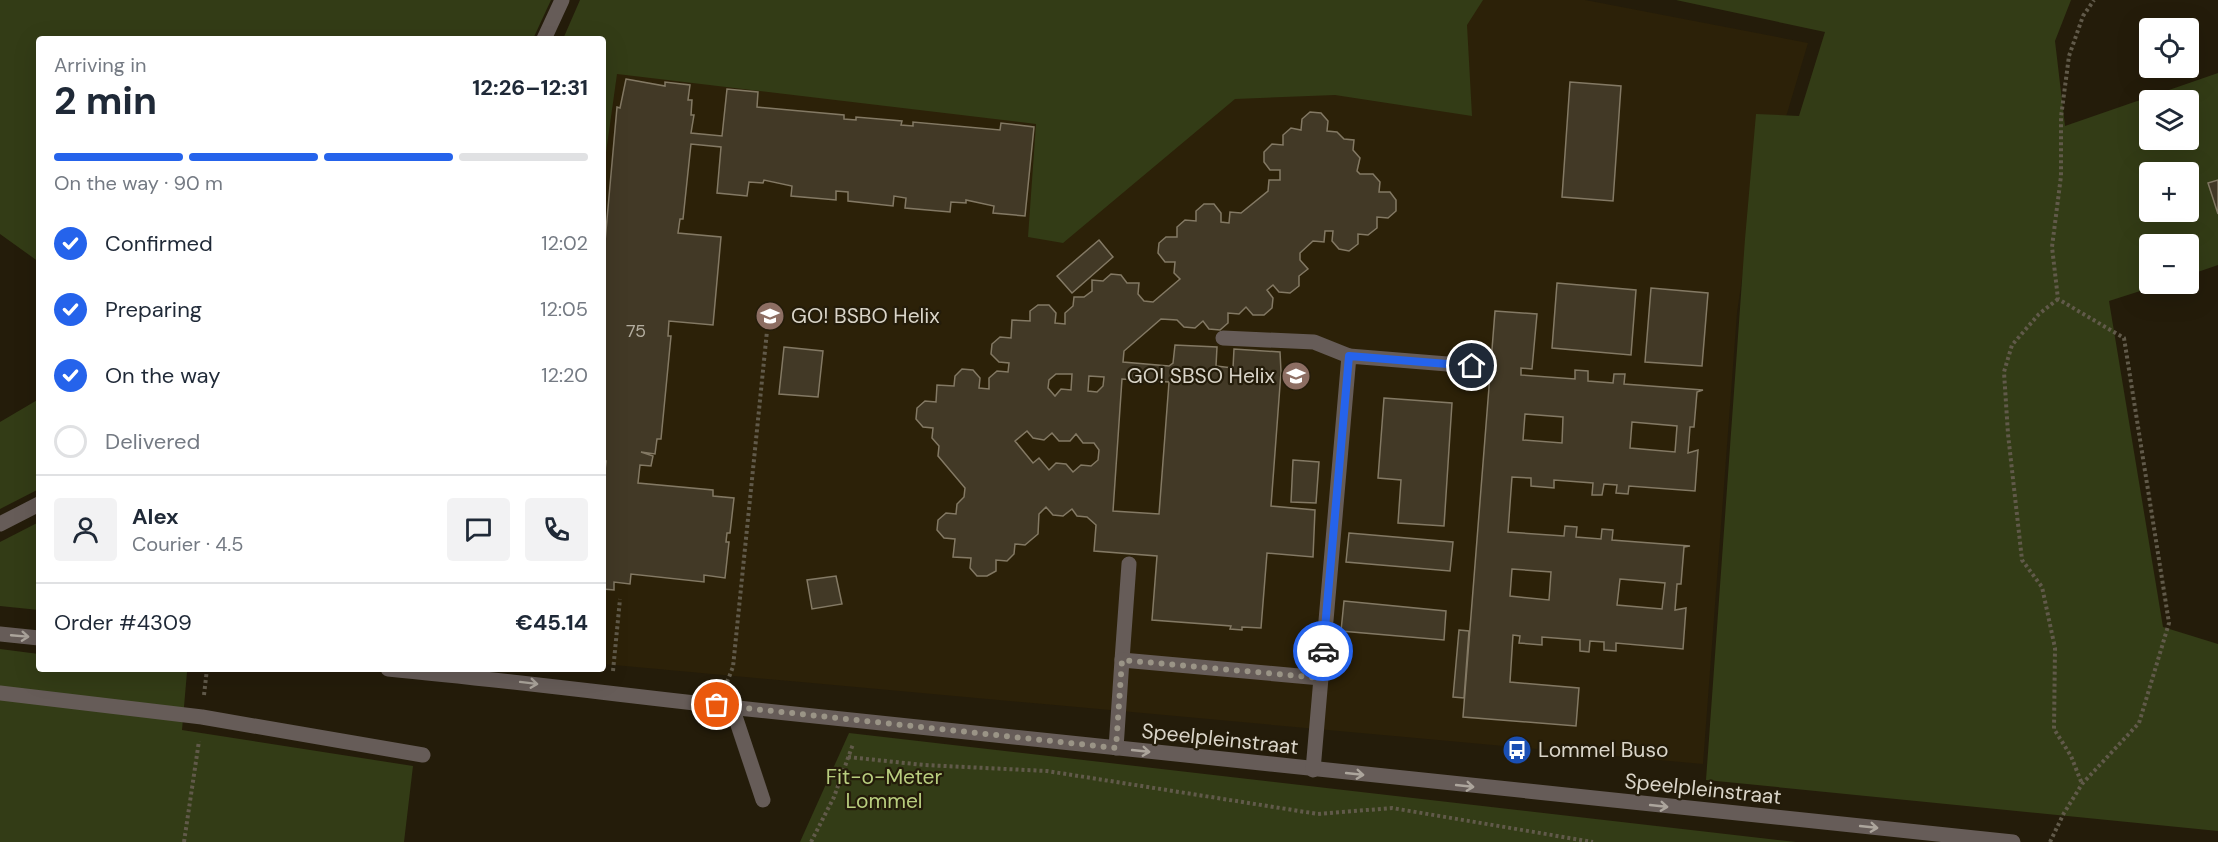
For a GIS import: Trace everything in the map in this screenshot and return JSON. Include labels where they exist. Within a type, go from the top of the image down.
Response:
[{"type":"street","points":[[545,36],[562,0]]},
{"type":"street","points":[[1223,338],[1314,342],[1349,356],[1472,366]]},
{"type":"street","points":[[1313,770],[1349,356]]},
{"type":"street","points":[[0,524],[36,506]]},
{"type":"street","points":[[1116,748],[1129,564]]},
{"type":"street","points":[[0,634],[36,638]]},
{"type":"street","points":[[1122,660],[1321,678]]},
{"type":"street","name":"Speelpleinstraat","points":[[415,672],[1313,770],[2013,842]]},
{"type":"street","points":[[0,693],[202,717],[423,755]]},
{"type":"street","points":[[725,706],[763,800]]},
{"type":"path","points":[[2058,299],[2052,247],[2061,176],[2061,117],[2069,56],[2083,16],[2094,0]]},
{"type":"path","points":[[2058,299],[2038,314],[2012,345],[2004,372],[2008,434],[2022,560],[2042,587],[2055,648],[2054,729],[2071,756],[2082,784]]},
{"type":"path","points":[[2050,842],[2082,784],[2139,723],[2169,623],[2124,338],[2058,299]]},
{"type":"path","points":[[725,706],[733,667],[767,331]]},
{"type":"path","points":[[611,693],[620,599]]},
{"type":"path","points":[[184,842],[202,717]]},
{"type":"path","points":[[811,842],[834,797],[862,721]]},
{"type":"path","points":[[848,757],[924,765],[1047,771],[1318,814],[1392,808],[1593,842]]},
{"type":"shaded area","name":"GO! SBSO Helix","points":[[641,0],[1585,0],[1808,43],[1746,251],[1737,313],[1703,764],[606,664],[606,36],[573,36]]},
{"type":"green space","points":[[0,0],[551,0],[534,36],[36,36],[36,260],[0,234]]},
{"type":"green space","points":[[580,0],[1483,0],[1467,25],[1472,116],[1335,95],[1235,99],[1063,243],[1028,237],[1036,124],[617,74],[606,153],[606,36],[564,36]]},
{"type":"green space","points":[[1676,0],[2071,0],[2055,41],[2065,126],[2139,100],[2139,150],[2199,150],[2199,90],[2169,90],[2218,73],[2218,265],[2199,272],[2199,234],[2139,234],[2139,291],[2109,301],[2163,627],[2218,644],[2218,831],[1706,780],[1756,114],[1799,116],[1825,32]]},
{"type":"green space","points":[[36,401],[36,491],[0,509],[0,422]]},
{"type":"green space","points":[[36,524],[36,610],[0,606],[0,542]]},
{"type":"green space","points":[[0,649],[36,654],[36,672],[187,672],[182,730],[413,766],[404,842],[0,842]]},
{"type":"green space","name":"Fit-o-Meter Lommel","points":[[849,733],[1796,842],[800,842]]},
{"type":"building","points":[[626,79],[665,86],[665,82],[690,85],[688,100],[692,100],[691,115],[694,115],[691,133],[722,136],[727,89],[758,92],[757,107],[844,115],[844,119],[856,120],[856,117],[902,121],[901,125],[913,126],[913,122],[1000,130],[1001,123],[1034,127],[1025,216],[993,213],[994,206],[966,200],[966,203],[951,202],[950,212],[905,208],[906,198],[894,196],[893,206],[848,201],[848,192],[836,191],[836,200],[791,196],[792,186],[764,180],[763,183],[749,182],[747,196],[717,193],[721,147],[691,144],[683,219],[680,219],[678,233],[721,237],[713,325],[669,321],[668,336],[671,336],[661,439],[657,439],[655,454],[641,452],[653,456],[651,466],[640,465],[638,483],[713,490],[713,496],[734,498],[730,533],[727,533],[726,542],[729,542],[725,578],[704,575],[704,582],[631,574],[630,584],[614,582],[614,590],[606,589],[606,230],[617,107],[620,108]]},
{"type":"building","points":[[1570,82],[1621,86],[1613,201],[1562,197]]},
{"type":"building","points":[[1310,112],[1321,113],[1328,121],[1327,131],[1337,132],[1344,139],[1354,140],[1353,150],[1360,158],[1357,171],[1360,174],[1373,174],[1380,182],[1379,192],[1390,192],[1396,200],[1396,211],[1388,218],[1377,217],[1377,228],[1368,235],[1358,234],[1358,244],[1349,251],[1339,249],[1332,241],[1333,231],[1325,231],[1324,242],[1313,241],[1300,253],[1300,260],[1308,269],[1299,276],[1299,286],[1290,293],[1279,292],[1273,285],[1267,290],[1273,298],[1272,308],[1264,315],[1253,315],[1246,307],[1239,314],[1228,313],[1228,323],[1220,330],[1209,329],[1203,321],[1195,328],[1184,327],[1177,320],[1161,319],[1124,351],[1123,362],[1169,366],[1173,363],[1175,345],[1217,347],[1216,366],[1233,368],[1234,349],[1280,352],[1281,372],[1271,506],[1315,510],[1313,557],[1267,553],[1261,628],[1242,627],[1242,630],[1230,629],[1231,626],[1152,620],[1157,556],[1094,551],[1096,525],[1087,517],[1077,516],[1072,509],[1063,516],[1053,515],[1046,507],[1039,514],[1038,534],[1025,545],[1015,544],[1014,554],[1007,561],[996,560],[996,571],[987,576],[977,576],[970,568],[971,558],[953,557],[955,539],[944,538],[937,530],[938,520],[946,513],[956,514],[957,504],[964,497],[965,488],[938,456],[939,446],[932,438],[933,428],[923,427],[916,419],[917,408],[925,401],[936,402],[937,385],[954,386],[955,376],[962,369],[973,370],[980,378],[979,388],[989,389],[989,378],[997,371],[1008,372],[1009,363],[999,362],[991,354],[992,344],[1000,337],[1011,338],[1012,320],[1030,321],[1030,311],[1038,305],[1049,305],[1056,313],[1055,323],[1065,324],[1065,313],[1073,306],[1074,297],[1084,297],[1092,291],[1092,280],[1103,281],[1111,274],[1121,275],[1127,283],[1139,283],[1138,294],[1144,301],[1153,302],[1180,279],[1174,273],[1175,262],[1165,262],[1158,253],[1159,243],[1166,237],[1177,237],[1177,227],[1185,220],[1196,221],[1196,211],[1204,204],[1214,204],[1221,213],[1221,222],[1229,223],[1230,212],[1241,213],[1268,191],[1269,180],[1280,180],[1280,170],[1270,170],[1264,162],[1264,152],[1272,144],[1283,145],[1283,135],[1291,128],[1301,130],[1302,119]],"holes":[[[1056,374],[1072,374],[1071,390],[1061,389],[1055,396],[1048,388],[1049,380]],[[1089,376],[1104,377],[1103,386],[1097,392],[1088,391]],[[1122,379],[1169,382],[1159,514],[1113,511]],[[1027,431],[1033,438],[1044,440],[1052,433],[1059,441],[1070,441],[1076,434],[1083,443],[1094,443],[1099,450],[1098,460],[1091,466],[1081,465],[1073,472],[1066,464],[1056,463],[1049,470],[1039,458],[1033,463],[1015,441]]]},
{"type":"building","points":[[2218,180],[2218,214],[2208,183]]},
{"type":"building","points":[[1099,240],[1113,257],[1072,293],[1057,276]]},
{"type":"building","points":[[1557,283],[1636,290],[1631,355],[1552,348]]},
{"type":"building","points":[[1651,288],[1708,293],[1702,366],[1645,362]]},
{"type":"building","points":[[1495,311],[1537,314],[1532,369],[1521,368],[1521,375],[1575,379],[1575,370],[1588,371],[1588,381],[1613,383],[1614,374],[1625,374],[1624,384],[1703,390],[1697,392],[1694,427],[1690,427],[1688,453],[1698,450],[1695,491],[1629,486],[1628,494],[1616,493],[1617,485],[1604,484],[1602,495],[1592,495],[1593,483],[1554,480],[1554,488],[1531,486],[1531,478],[1512,477],[1508,532],[1564,536],[1565,526],[1577,527],[1576,537],[1601,539],[1602,529],[1613,530],[1612,540],[1690,546],[1684,547],[1681,584],[1677,584],[1675,610],[1686,608],[1683,649],[1616,643],[1616,651],[1604,650],[1604,642],[1590,641],[1589,652],[1580,651],[1580,640],[1542,637],[1542,645],[1519,643],[1520,636],[1513,635],[1510,682],[1579,688],[1576,726],[1463,717]],"holes":[[[1525,414],[1563,417],[1562,443],[1523,440]],[[1632,422],[1677,426],[1675,452],[1630,448]],[[1512,569],[1551,572],[1549,600],[1510,596]],[[1620,579],[1665,583],[1662,609],[1617,605]]]},
{"type":"building","points":[[784,347],[823,351],[818,397],[779,394]]},
{"type":"building","points":[[1384,398],[1452,403],[1444,526],[1398,523],[1401,480],[1378,478]]},
{"type":"building","points":[[1293,460],[1319,462],[1316,503],[1291,502]]},
{"type":"building","points":[[1349,533],[1453,542],[1450,571],[1346,562]]},
{"type":"building","points":[[836,576],[842,604],[812,609],[807,580]]},
{"type":"building","points":[[1344,601],[1446,611],[1444,640],[1341,631]]},
{"type":"building","points":[[1459,630],[1469,631],[1464,698],[1453,697]]},
{"type":"way so far","points":[[717,705],[1116,748],[1122,660],[1321,678],[1323,651]]},
{"type":"place","name":"GO! BSBO Helix","points":[[770,316]]},
{"type":"place","name":"GO! SBSO Helix","points":[[1296,376]]},
{"type":"place","name":"Lommel Buso","points":[[1517,750]]},
{"type":"route","points":[[1323,651],[1349,356],[1472,366]]}]
